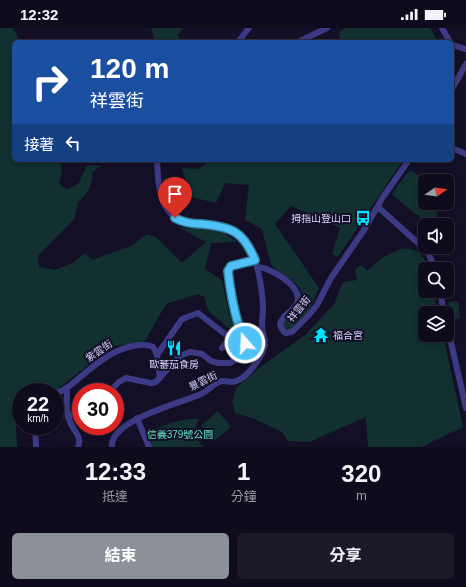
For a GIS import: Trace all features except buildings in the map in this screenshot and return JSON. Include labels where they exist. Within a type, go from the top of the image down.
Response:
[{"type":"street","points":[[239,40],[248,28]]},
{"type":"street","points":[[302,40],[327,28]]},
{"type":"street","points":[[442,28],[449,40]]},
{"type":"street","points":[[454,46],[466,49]]},
{"type":"street","points":[[454,87],[463,77],[466,64]]},
{"type":"street","points":[[454,149],[466,154]]},
{"type":"street","name":"景雲街","points":[[112,447],[114,438],[130,422],[201,394],[221,381],[236,382],[248,373],[258,360],[265,344],[262,325],[263,306],[256,263],[250,248],[243,238],[228,228],[181,222],[170,214],[165,206],[161,194],[157,162]]},
{"type":"street","points":[[408,162],[383,197],[378,207],[428,252],[432,262]]},
{"type":"street","name":"祥雲街","points":[[256,263],[274,272],[292,286],[297,293],[298,299],[296,305],[283,317],[280,325],[284,332],[292,332],[310,315],[317,305],[330,278],[361,236],[378,207]]},
{"type":"street","points":[[118,383],[126,378],[151,383],[156,382],[180,356],[190,352],[202,354],[211,361],[218,363],[230,363],[239,358],[245,340],[238,322],[228,271],[231,266],[256,263]]},
{"type":"street","points":[[160,378],[157,355],[182,319],[198,313],[230,338],[222,348]]},
{"type":"street","points":[[451,342],[466,408]]},
{"type":"street","name":"紫雲街","points":[[64,390],[98,362],[120,349],[131,346],[149,345],[153,347],[157,355]]},
{"type":"street","points":[[67,388],[68,417],[71,425],[79,435],[80,442],[78,447]]},
{"type":"street","points":[[68,417],[72,415]]},
{"type":"street","points":[[138,418],[149,447]]},
{"type":"street","points":[[35,435],[36,447]]},
{"type":"green space","points":[[0,28],[13,28],[19,40],[12,40],[12,162],[60,162],[62,171],[59,183],[67,190],[79,183],[87,165],[101,166],[93,171],[90,188],[78,203],[74,219],[38,256],[39,267],[55,270],[73,263],[85,253],[92,260],[131,246],[147,234],[157,238],[182,263],[206,242],[178,227],[221,231],[237,242],[211,243],[205,269],[222,280],[229,314],[242,340],[208,310],[204,297],[198,294],[166,304],[145,341],[111,347],[64,384],[12,383],[12,435],[17,435],[17,447],[0,447]]},
{"type":"green space","points":[[151,28],[183,28],[178,35],[179,40],[154,40]]},
{"type":"green space","points":[[346,28],[430,28],[437,40],[340,40],[339,32]]},
{"type":"green space","points":[[208,162],[402,162],[338,257],[332,254],[340,228],[291,206],[275,224],[319,288],[307,316],[291,332],[283,326],[287,319],[299,307],[302,299],[302,293],[296,284],[272,265],[262,229],[245,220],[249,185],[225,183],[216,203],[191,197],[182,168],[198,169]]},
{"type":"green space","points":[[412,171],[418,175],[418,210],[438,210],[437,218],[421,218],[392,194],[407,173]]},
{"type":"green space","points":[[178,176],[184,186],[186,194],[180,212],[169,202],[162,179]]},
{"type":"green space","points":[[401,249],[410,249],[417,252],[426,262],[418,262],[418,298],[435,298],[436,306],[418,306],[418,342],[445,342],[463,427],[422,447],[368,447],[366,417],[309,442],[288,441],[282,432],[252,418],[235,413],[232,401],[237,387],[263,365],[306,334],[334,304],[343,282],[357,280],[355,270],[359,265],[364,267],[367,271],[383,257]]},
{"type":"green space","points":[[458,301],[460,318],[454,319],[454,306],[449,306],[448,302]]},
{"type":"green space","points":[[218,411],[231,427],[214,441],[201,426]]},
{"type":"green space","name":"信義379號公園","points":[[188,419],[199,419],[196,426],[196,434],[197,438],[204,447],[151,447],[146,432],[171,423]]},
{"type":"place","name":"拇指山登山口","points":[[363,218]]},
{"type":"place","name":"福合宮","points":[[321,335]]},
{"type":"place","name":"歐蕃茄食房","points":[[174,348]]},
{"type":"route","points":[[175,218],[181,222],[190,224],[228,228],[243,238],[250,248],[255,260],[231,266],[228,271],[236,317],[240,329],[245,337],[245,343]]}]
